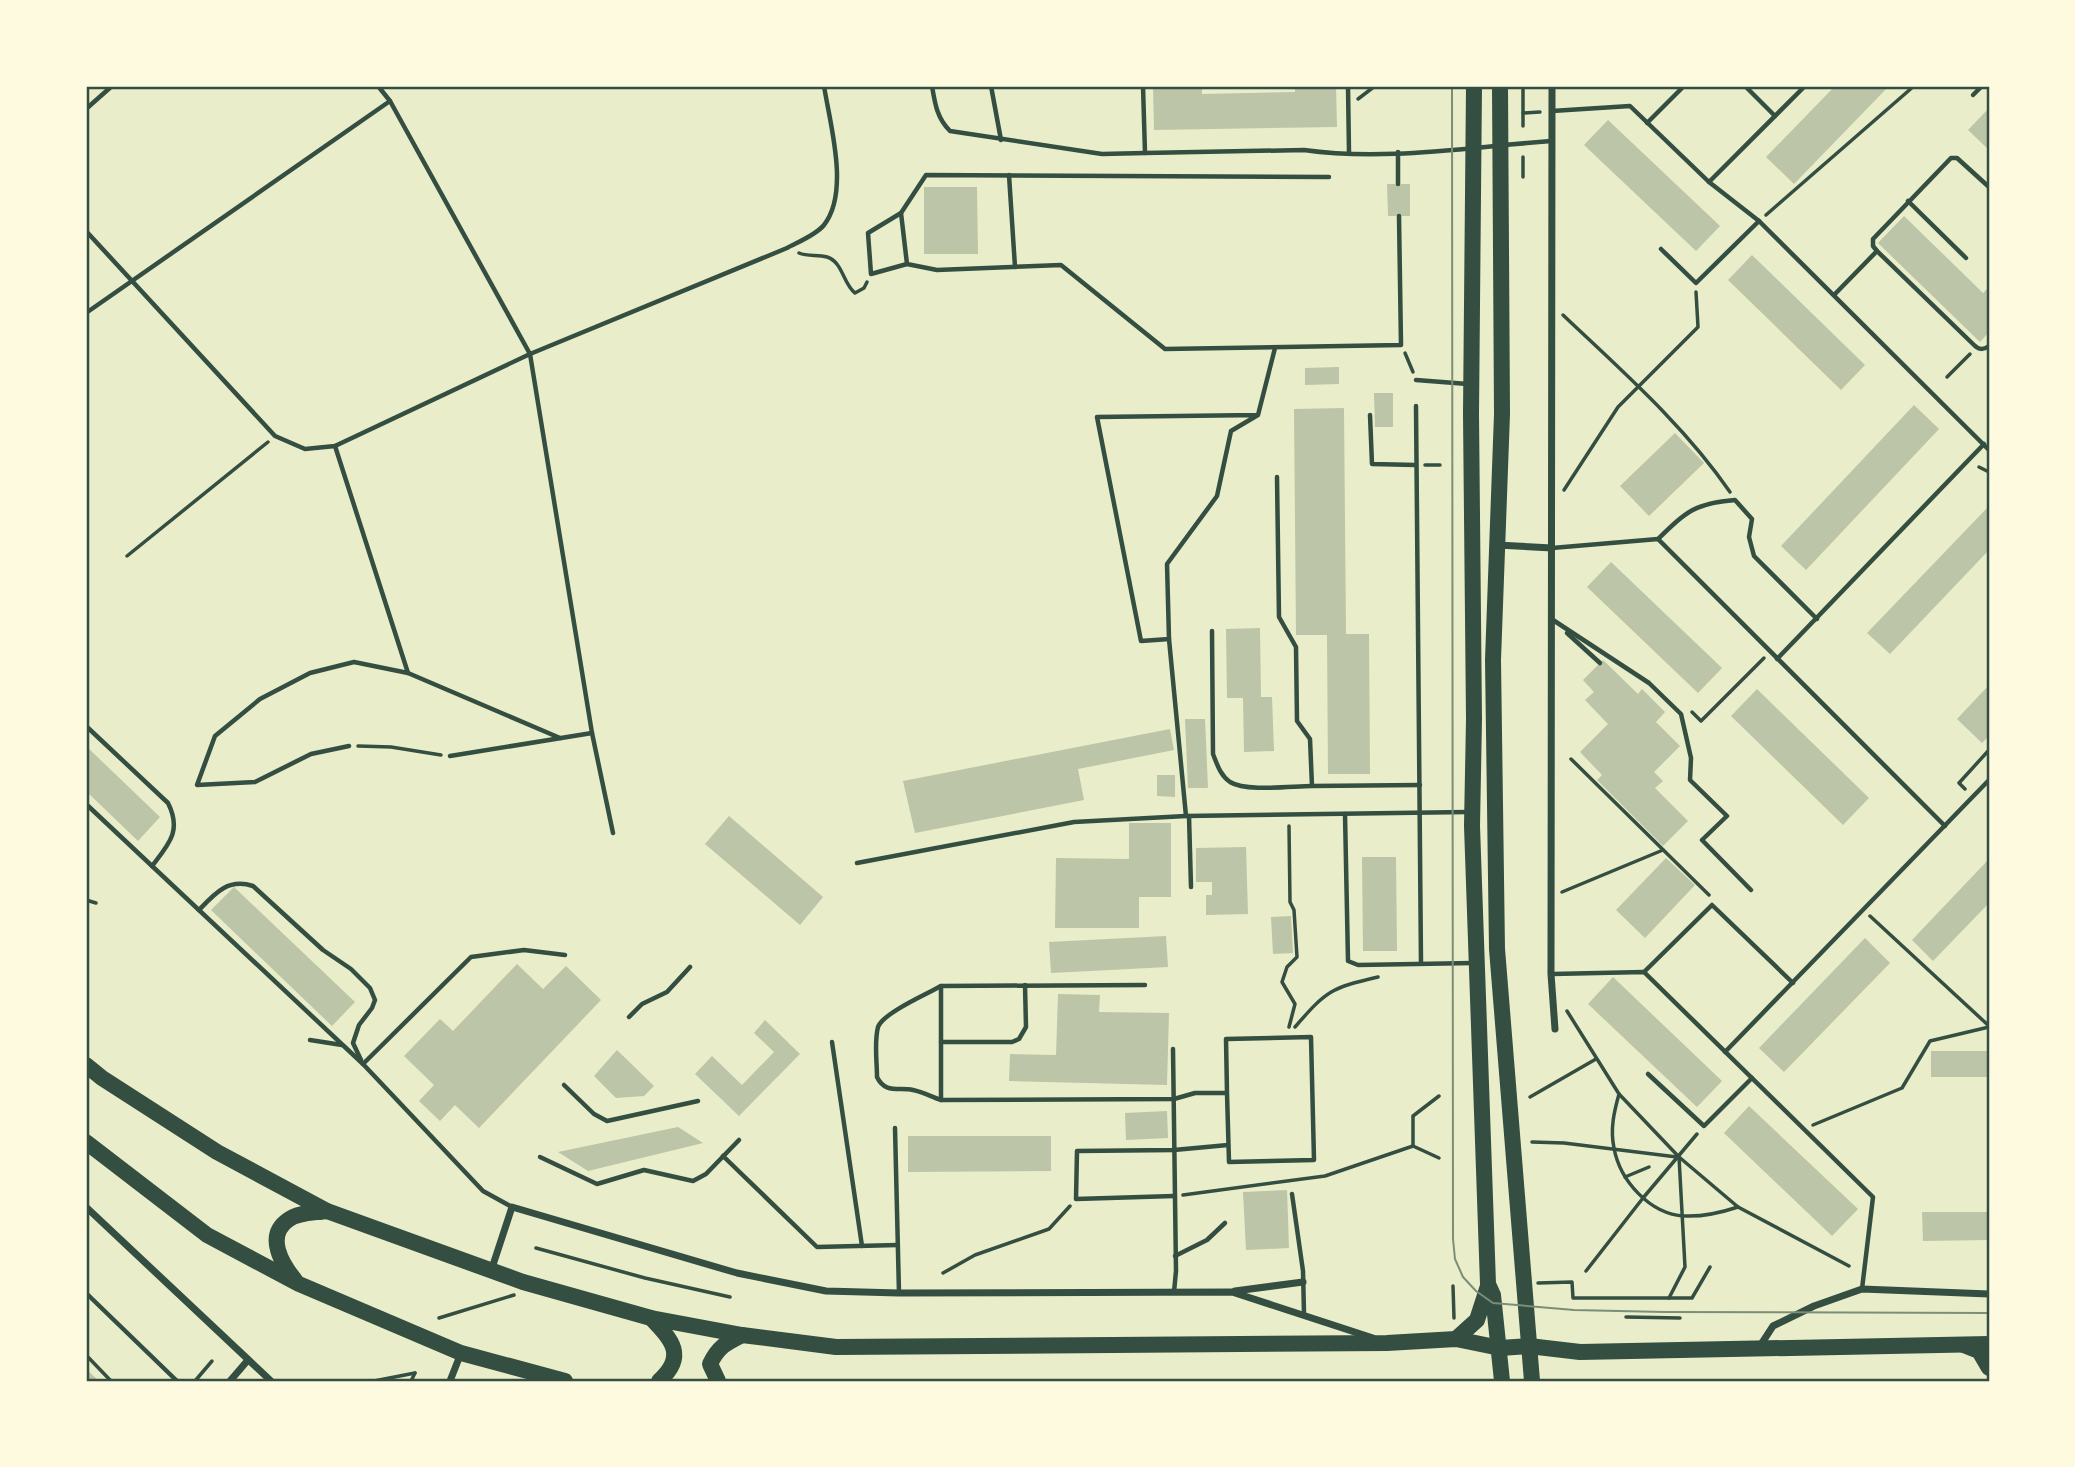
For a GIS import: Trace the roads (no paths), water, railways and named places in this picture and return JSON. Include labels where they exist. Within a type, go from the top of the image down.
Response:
[{"type":"main road","points":[[1456,1339],[1476,1320],[1488,1284],[1472,812],[1474,86]]},
{"type":"main road","points":[[1500,86],[1502,414],[1493,660],[1497,949],[1532,1381]]},
{"type":"main road","points":[[1472,812],[1494,819]]},
{"type":"main road","points":[[86,1065],[102,1079],[216,1152],[327,1211],[491,1271],[651,1318],[742,1335],[836,1347],[1387,1343],[1456,1339],[1500,1348],[1529,1346],[1580,1352],[1989,1344]]},
{"type":"main road","points":[[86,1142],[207,1235],[299,1284],[461,1353],[565,1381]]},
{"type":"main road","points":[[299,1284],[284,1266],[277,1249],[278,1231],[288,1220],[302,1214],[327,1211]]},
{"type":"main road","points":[[1488,1284],[1493,1295],[1502,1381]]},
{"type":"main road","points":[[651,1318],[673,1344],[676,1357],[670,1370],[659,1381]]},
{"type":"main road","points":[[718,1381],[710,1364],[717,1350],[724,1343],[742,1335]]},
{"type":"main road","points":[[1963,1344],[1979,1351],[1989,1368]]},
{"type":"street","points":[[1552,86],[1552,548],[1556,623],[1551,974],[1555,1029]]},
{"type":"street","points":[[1496,545],[1552,548]]},
{"type":"street","points":[[86,1207],[271,1381]]},
{"type":"street","points":[[491,1271],[512,1207],[737,1273],[827,1291],[1232,1292],[1303,1282]]},
{"type":"street","points":[[1758,1349],[1773,1326],[1814,1306],[1862,1289],[1989,1294]]},
{"type":"street","points":[[1232,1292],[1387,1343]]},
{"type":"street","points":[[450,1381],[461,1353]]},
{"type":"street","points":[[230,1381],[248,1360]]},
{"type":"lane","points":[[86,109],[112,86]]},
{"type":"lane","points":[[378,86],[390,101],[530,355],[592,733],[613,833]]},
{"type":"lane","points":[[86,232],[275,436],[305,449],[335,446],[530,355],[787,248],[824,225],[833,206],[838,183],[824,86]]},
{"type":"lane","points":[[932,86],[937,112],[950,131],[1102,154],[1304,150],[1398,152],[1551,141]]},
{"type":"lane","points":[[991,86],[1001,140]]},
{"type":"lane","points":[[1143,86],[1145,153]]},
{"type":"lane","points":[[1348,86],[1349,153]]},
{"type":"lane","points":[[1647,123],[1684,86]]},
{"type":"lane","points":[[1745,86],[1775,116]]},
{"type":"lane","points":[[1709,182],[1805,86]]},
{"type":"lane","points":[[1973,95],[1982,86]]},
{"type":"lane","points":[[86,313],[390,101]]},
{"type":"lane","points":[[1552,111],[1630,106],[1709,182],[1759,221],[1989,450]]},
{"type":"lane","points":[[1398,152],[1398,184]]},
{"type":"lane","points":[[1989,187],[1957,158],[1951,158],[1872,239],[1877,251],[1976,347],[1985,349],[1989,346]]},
{"type":"lane","points":[[1329,177],[926,175],[901,213],[868,233],[871,274],[907,264],[937,270],[1061,265],[1165,349],[1401,345],[1399,216]]},
{"type":"lane","points":[[1009,175],[1015,267]]},
{"type":"lane","points":[[1908,201],[1966,258]]},
{"type":"lane","points":[[901,213],[907,264]]},
{"type":"lane","points":[[1661,248],[1696,283],[1759,221]]},
{"type":"lane","points":[[1834,295],[1877,251]]},
{"type":"lane","points":[[1191,887],[1188,816],[1169,639],[1167,564],[1217,496],[1231,430],[1258,415],[1275,348]]},
{"type":"lane","points":[[1416,380],[1472,384]]},
{"type":"lane","points":[[1416,406],[1421,963]]},
{"type":"lane","points":[[1169,639],[1140,641],[1097,417],[1258,415]]},
{"type":"lane","points":[[1370,415],[1372,464],[1416,464]]},
{"type":"lane","points":[[1777,659],[1984,444]]},
{"type":"lane","points":[[335,446],[408,673]]},
{"type":"lane","points":[[1278,477],[1279,617],[1296,646],[1297,721],[1310,739],[1312,786]]},
{"type":"lane","points":[[1552,548],[1658,539],[1682,516],[1709,502],[1735,500],[1752,519],[1749,537],[1754,556],[1817,619]]},
{"type":"lane","points":[[1658,539],[1945,826]]},
{"type":"lane","points":[[1556,623],[1600,663]]},
{"type":"lane","points":[[1556,623],[1649,683],[1681,714],[1691,758],[1690,780],[1727,816],[1702,840],[1751,890]]},
{"type":"lane","points":[[1212,631],[1213,754],[1218,769],[1230,781],[1244,786],[1420,785]]},
{"type":"lane","points":[[349,746],[311,754],[255,782],[197,785],[215,736],[260,699],[310,673],[354,662],[408,673],[560,738]]},
{"type":"lane","points":[[86,726],[168,803],[174,816],[175,830],[168,846],[152,866]]},
{"type":"lane","points":[[450,756],[592,733]]},
{"type":"lane","points":[[1726,1052],[1989,780]]},
{"type":"lane","points":[[86,804],[363,1064],[483,1191],[512,1207]]},
{"type":"lane","points":[[857,863],[1074,821],[1188,816],[1472,812]]},
{"type":"lane","points":[[1345,814],[1348,961],[1358,965],[1478,964]]},
{"type":"lane","points":[[199,910],[232,883],[253,886],[323,950],[351,969],[370,988],[375,1000],[359,1025],[353,1043],[363,1064]]},
{"type":"lane","points":[[1551,974],[1644,972],[1712,905],[1793,983]]},
{"type":"lane","points":[[363,1064],[471,957],[524,950],[565,955]]},
{"type":"lane","points":[[629,1017],[642,1004],[667,992],[690,967]]},
{"type":"lane","points":[[1644,972],[1873,1197],[1862,1289]]},
{"type":"lane","points":[[941,1042],[1012,1042],[1019,1039],[1026,1027],[1026,985]]},
{"type":"lane","points":[[1145,985],[941,986],[881,1021],[877,1034],[877,1077],[885,1087],[913,1089],[942,1100],[1174,1099],[1195,1093],[1227,1093]]},
{"type":"lane","points":[[941,986],[942,1100]]},
{"type":"lane","points":[[1311,1037],[1314,1160],[1228,1162],[1227,1093],[1226,1039],[1311,1037]]},
{"type":"lane","points":[[310,1040],[343,1045]]},
{"type":"lane","points":[[832,1042],[862,1246]]},
{"type":"lane","points":[[1173,1049],[1174,1293]]},
{"type":"lane","points":[[1648,1074],[1704,1126],[1752,1078]]},
{"type":"lane","points":[[564,1085],[594,1114],[607,1121],[698,1101]]},
{"type":"lane","points":[[895,1128],[898,1293]]},
{"type":"lane","points":[[540,1157],[597,1184],[644,1170],[693,1181],[706,1174],[739,1140]]},
{"type":"lane","points":[[1174,1196],[1076,1199],[1076,1151],[1174,1150],[1228,1145]]},
{"type":"lane","points":[[723,1156],[817,1247],[898,1245]]},
{"type":"lane","points":[[1292,1194],[1303,1282],[1304,1315]]},
{"type":"lane","points":[[1175,1256],[1207,1240],[1225,1223]]},
{"type":"lane","points":[[86,1293],[177,1381]]},
{"type":"tram line","points":[[1452,86],[1455,1259],[1463,1277],[1493,1303],[1574,1310],[1664,1312],[1989,1313]]}]
